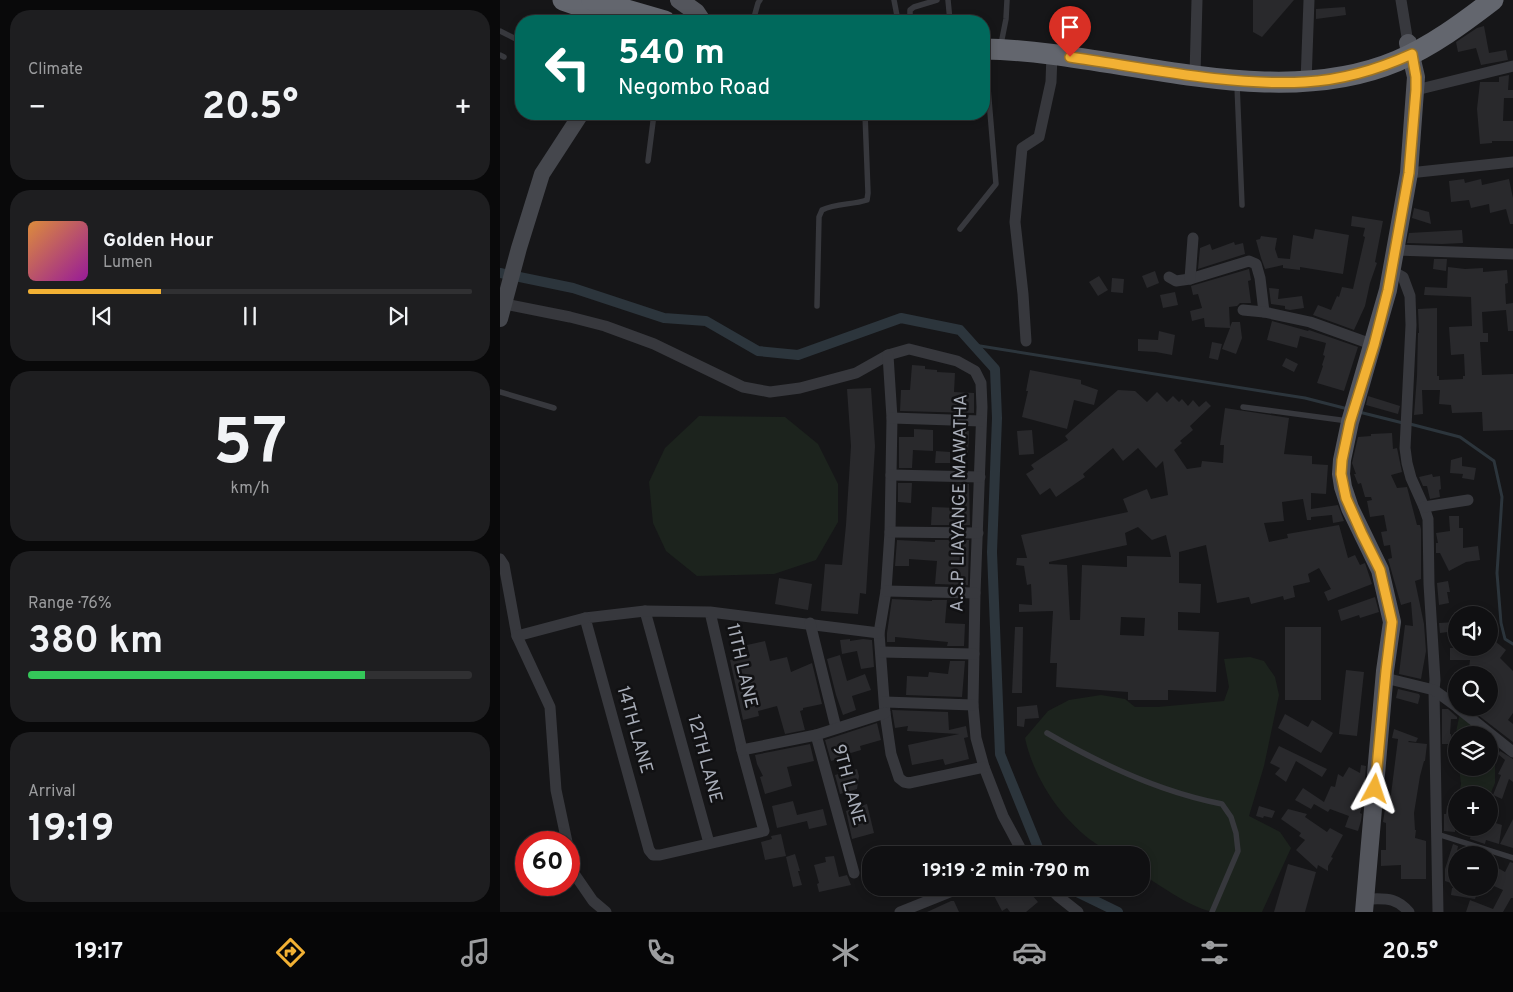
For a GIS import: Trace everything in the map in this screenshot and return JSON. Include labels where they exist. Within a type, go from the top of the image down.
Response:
[{"type":"highway","points":[[563,0],[585,9],[615,15]]},
{"type":"highway","points":[[592,0],[626,15]]},
{"type":"highway","points":[[1410,48],[1477,0]]},
{"type":"highway","points":[[990,44],[1022,40],[1195,69],[1237,80],[1307,76],[1383,53],[1410,48],[1445,35],[1493,0]]},
{"type":"highway","points":[[990,44],[1052,54],[1195,69],[1254,70],[1307,76]]},
{"type":"main road","points":[[680,0],[698,15]]},
{"type":"main road","points":[[1365,906],[1385,678],[1392,622],[1380,570],[1362,534],[1343,486],[1342,460],[1351,418],[1374,345],[1392,271],[1409,173],[1416,90],[1416,77],[1410,48]]},
{"type":"street","points":[[1195,69],[1197,0]]},
{"type":"street","points":[[1307,76],[1309,0]]},
{"type":"street","points":[[1401,0],[1410,48]]},
{"type":"street","points":[[1026,340],[1024,294],[1015,222],[1022,148],[1039,137],[1051,82],[1052,54]]},
{"type":"street","points":[[1416,90],[1513,66]]},
{"type":"street","points":[[503,305],[542,174],[577,120]]},
{"type":"street","points":[[1409,173],[1513,162]]},
{"type":"street","points":[[1190,279],[1193,238]]},
{"type":"street","points":[[1396,250],[1513,254]]},
{"type":"street","points":[[1169,277],[1176,281],[1190,279],[1249,261],[1256,264],[1260,278],[1264,312]]},
{"type":"street","points":[[1392,271],[1403,277],[1410,296],[1406,463],[1424,507],[1429,532],[1429,584],[1435,680],[1438,912]]},
{"type":"street","name":"A.S.P LIAYANGE MAWATHA","points":[[503,305],[570,317],[605,326],[654,344],[743,387],[770,392],[800,388],[856,374],[888,355],[909,349],[957,361],[975,371],[981,383],[982,407],[975,593],[973,705],[976,738],[984,767],[1003,816],[1019,846]]},
{"type":"street","points":[[1243,310],[1264,312],[1310,322],[1374,345]]},
{"type":"street","points":[[888,355],[892,418],[890,532],[886,591],[880,633],[885,707],[891,754],[900,778],[904,782],[916,783],[984,767]]},
{"type":"street","points":[[892,418],[981,421]]},
{"type":"street","points":[[891,475],[980,477]]},
{"type":"street","points":[[1424,507],[1468,500]]},
{"type":"street","points":[[890,532],[978,533]]},
{"type":"street","points":[[500,559],[504,565],[517,636],[550,707],[556,790],[565,831]]},
{"type":"street","points":[[886,591],[975,593]]},
{"type":"street","points":[[517,636],[584,618],[645,611],[710,612]]},
{"type":"street","name":"12TH LANE","points":[[645,611],[709,843]]},
{"type":"street","name":"11TH LANE","points":[[742,750],[710,612],[880,633]]},
{"type":"street","name":"14TH LANE","points":[[584,618],[649,850],[653,855],[660,855],[709,843]]},
{"type":"street","points":[[810,623],[836,728]]},
{"type":"street","points":[[881,652],[974,654]]},
{"type":"street","points":[[1385,678],[1434,690],[1448,700]]},
{"type":"street","points":[[709,843],[764,830],[742,750],[816,735],[885,707],[973,705]]},
{"type":"street","points":[[1468,716],[1513,752]]},
{"type":"street","name":"9TH LANE","points":[[816,735],[854,874]]},
{"type":"street","points":[[580,882],[593,901],[606,912]]},
{"type":"street","points":[[900,912],[940,896]]},
{"type":"street","points":[[1058,896],[1078,912]]},
{"type":"street","points":[[1365,906],[1392,899],[1399,902],[1410,912]]},
{"type":"lane","points":[[755,15],[760,0]]},
{"type":"lane","points":[[894,0],[897,15]]},
{"type":"lane","points":[[910,15],[910,10],[914,7],[937,0]]},
{"type":"lane","points":[[948,0],[949,15]]},
{"type":"lane","points":[[990,43],[1006,19],[1006,0]]},
{"type":"lane","points":[[500,31],[515,38]]},
{"type":"lane","points":[[960,229],[996,184],[990,64]]},
{"type":"lane","points":[[1237,80],[1242,204]]},
{"type":"lane","points":[[648,161],[653,120]]},
{"type":"lane","points":[[816,306],[819,217],[822,210],[831,206],[858,203],[866,200],[868,193],[865,120]]},
{"type":"lane","points":[[500,392],[554,408]]},
{"type":"lane","points":[[1243,407],[1351,418]]},
{"type":"lane","points":[[1047,733],[1085,755],[1152,784],[1184,795],[1222,804],[1231,818],[1236,833],[1238,850],[1212,912]]},
{"type":"lane","points":[[1436,834],[1513,858]]},
{"type":"shaded area","points":[[699,416],[785,417],[818,444],[838,484],[838,522],[816,560],[774,574],[697,576],[666,551],[653,523],[649,482],[665,448]]},
{"type":"shaded area","points":[[1250,657],[1264,661],[1275,677],[1279,695],[1264,766],[1249,816],[1280,832],[1291,848],[1262,912],[1215,912],[1197,907],[1150,879],[1150,846],[1100,846],[1087,837],[1052,800],[1035,770],[1025,738],[1048,711],[1069,700],[1101,695],[1125,699],[1135,707],[1158,707],[1224,701],[1229,687],[1224,659]]},
{"type":"shaded area","points":[[1460,716],[1463,716],[1477,726],[1457,726]]},
{"type":"shaded area","points":[[1460,776],[1495,776],[1494,786],[1461,786]]},
{"type":"building","points":[[1253,0],[1294,0],[1262,37],[1253,32]]},
{"type":"building","points":[[1345,7],[1346,15],[1316,19],[1316,9]]},
{"type":"building","points":[[1484,26],[1489,53],[1506,50],[1508,60],[1481,65],[1476,48],[1458,52],[1456,42],[1477,28]]},
{"type":"building","points":[[1509,75],[1508,90],[1513,90],[1513,98],[1504,98],[1503,121],[1513,121],[1513,141],[1492,141],[1492,143],[1480,144],[1477,109],[1480,82],[1499,82],[1499,77]]},
{"type":"building","points":[[1464,179],[1465,183],[1481,179],[1482,185],[1509,179],[1513,198],[1513,224],[1510,224],[1506,209],[1490,213],[1489,204],[1471,208],[1469,200],[1451,202],[1449,181]]},
{"type":"building","points":[[1414,208],[1429,212],[1431,224],[1412,218]]},
{"type":"building","points":[[1352,216],[1383,221],[1375,262],[1377,263],[1365,306],[1354,330],[1313,315],[1318,305],[1331,310],[1337,296],[1339,297],[1342,287],[1353,289],[1365,237],[1363,236],[1365,228],[1351,226]]},
{"type":"building","points":[[1315,229],[1349,235],[1343,274],[1300,267],[1300,270],[1283,268],[1283,265],[1265,269],[1256,240],[1260,239],[1261,236],[1277,238],[1275,249],[1278,258],[1290,259],[1293,235],[1313,239]]},
{"type":"building","points":[[1462,230],[1463,243],[1407,243],[1409,233]]},
{"type":"building","points":[[1234,242],[1235,245],[1243,243],[1245,254],[1198,269],[1200,248],[1210,244],[1212,250]]},
{"type":"building","points":[[1434,259],[1447,259],[1446,271],[1433,269]]},
{"type":"building","points":[[1448,267],[1465,269],[1483,268],[1483,272],[1507,270],[1508,283],[1505,284],[1506,304],[1513,303],[1513,331],[1508,331],[1506,310],[1482,312],[1483,333],[1488,333],[1488,342],[1480,342],[1482,375],[1513,374],[1513,430],[1483,431],[1482,412],[1452,413],[1451,405],[1439,404],[1440,390],[1422,390],[1423,414],[1414,415],[1419,333],[1418,309],[1437,308],[1437,376],[1439,376],[1439,380],[1463,379],[1463,376],[1465,376],[1464,354],[1451,355],[1449,327],[1472,326],[1471,297],[1424,295],[1425,287],[1447,288]]},
{"type":"building","points":[[1249,269],[1251,280],[1248,281],[1251,303],[1240,303],[1237,306],[1229,307],[1230,327],[1232,322],[1240,322],[1242,338],[1236,354],[1222,349],[1230,328],[1205,327],[1204,318],[1192,321],[1190,311],[1202,308],[1198,294],[1193,295],[1191,286]]},
{"type":"building","points":[[1155,271],[1159,283],[1147,288],[1142,276]]},
{"type":"building","points":[[1099,276],[1108,290],[1098,296],[1089,282]]},
{"type":"building","points":[[1112,278],[1124,279],[1123,293],[1111,292]]},
{"type":"building","points":[[1269,288],[1279,289],[1278,299],[1302,296],[1304,308],[1290,310],[1285,309],[1285,306],[1271,304]]},
{"type":"building","points":[[1175,292],[1178,305],[1163,308],[1160,295]]},
{"type":"building","points":[[1272,321],[1309,330],[1358,347],[1344,391],[1317,383],[1323,366],[1326,343],[1300,336],[1297,348],[1267,340]]},
{"type":"building","points":[[1159,331],[1175,335],[1172,355],[1138,351],[1138,339],[1158,340]]},
{"type":"building","points":[[1212,342],[1222,344],[1218,360],[1209,358]]},
{"type":"building","points":[[1286,358],[1298,364],[1294,372],[1282,366]]},
{"type":"building","points":[[912,365],[925,366],[925,369],[937,370],[937,372],[955,373],[954,392],[974,393],[974,413],[900,411],[901,390],[910,390]]},
{"type":"building","points":[[1030,370],[1081,380],[1081,384],[1098,390],[1094,405],[1074,400],[1067,429],[1022,417],[1028,391],[1026,391]]},
{"type":"building","points":[[871,388],[875,446],[866,594],[860,593],[858,614],[821,611],[825,564],[842,565],[851,446],[847,389]]},
{"type":"building","points":[[1118,390],[1135,391],[1147,402],[1157,392],[1167,402],[1173,396],[1179,402],[1182,399],[1188,406],[1193,400],[1199,407],[1206,401],[1211,406],[1190,426],[1193,430],[1180,441],[1182,443],[1174,450],[1187,469],[1201,467],[1202,461],[1223,463],[1224,445],[1220,445],[1225,408],[1289,418],[1284,454],[1312,456],[1312,464],[1328,465],[1326,494],[1311,493],[1311,509],[1338,505],[1344,521],[1333,523],[1332,515],[1311,517],[1311,520],[1307,520],[1303,499],[1282,502],[1284,521],[1264,523],[1269,542],[1288,538],[1287,534],[1339,525],[1348,558],[1355,555],[1360,565],[1365,563],[1372,584],[1328,601],[1324,592],[1331,589],[1319,568],[1308,574],[1310,582],[1293,586],[1295,597],[1284,600],[1283,596],[1251,604],[1249,597],[1217,603],[1206,545],[1179,552],[1179,583],[1201,584],[1200,613],[1178,612],[1178,630],[1219,632],[1216,692],[1168,690],[1168,700],[1128,700],[1128,692],[1056,687],[1057,663],[1050,663],[1053,611],[1019,612],[1019,604],[1032,605],[1031,584],[1027,585],[1024,566],[1016,565],[1017,558],[1027,558],[1021,535],[1128,512],[1123,499],[1147,489],[1151,499],[1168,495],[1163,461],[1156,468],[1138,448],[1123,461],[1113,448],[1083,474],[1085,477],[1056,497],[1050,488],[1040,495],[1026,474],[1034,469],[1031,465],[1068,440],[1065,436]],"holes":[[[1138,527],[1152,540],[1166,535],[1171,557],[1127,556],[1127,567],[1082,565],[1080,620],[1070,620],[1067,565],[1049,564],[1049,562],[1127,545],[1125,533]],[[1121,617],[1145,618],[1144,636],[1120,635]]]},
{"type":"building","points":[[1368,396],[1400,406],[1398,414],[1366,405]]},
{"type":"building","points":[[914,429],[933,430],[933,451],[913,450],[912,468],[899,468],[899,437],[914,437]]},
{"type":"building","points":[[953,430],[969,431],[968,453],[953,453]]},
{"type":"building","points":[[1032,430],[1034,454],[1019,455],[1017,431]]},
{"type":"building","points":[[1392,433],[1393,449],[1397,448],[1402,472],[1391,475],[1397,488],[1407,487],[1417,525],[1420,525],[1421,529],[1421,579],[1415,581],[1424,624],[1426,651],[1421,679],[1399,674],[1405,625],[1413,626],[1411,602],[1401,605],[1388,559],[1392,558],[1390,545],[1384,546],[1381,532],[1387,531],[1384,515],[1370,517],[1367,501],[1372,500],[1371,497],[1365,497],[1361,483],[1358,484],[1354,474],[1356,474],[1352,463],[1358,437]]},
{"type":"building","points":[[936,451],[950,452],[950,463],[935,463]]},
{"type":"building","points":[[1462,457],[1462,466],[1476,468],[1474,480],[1462,478],[1463,474],[1450,473],[1451,460]]},
{"type":"building","points":[[1432,474],[1433,477],[1440,476],[1441,489],[1439,490],[1440,497],[1430,499],[1427,486],[1423,486],[1419,477]]},
{"type":"building","points":[[898,483],[912,483],[911,503],[898,502]]},
{"type":"building","points":[[956,484],[969,484],[970,525],[931,525],[932,507],[957,508]]},
{"type":"building","points":[[1449,516],[1459,516],[1459,528],[1463,528],[1463,548],[1478,546],[1480,560],[1466,562],[1449,571],[1440,553],[1436,553],[1436,543],[1438,543],[1436,533],[1450,531]]},
{"type":"building","points":[[897,540],[935,542],[935,540],[969,540],[968,585],[935,584],[937,561],[909,559],[909,566],[895,566]]},
{"type":"building","points":[[779,578],[812,584],[808,610],[775,604]]},
{"type":"building","points":[[1448,581],[1449,603],[1439,605],[1437,583]]},
{"type":"building","points":[[1375,597],[1379,612],[1360,618],[1359,615],[1341,621],[1338,610]]},
{"type":"building","points":[[892,599],[947,600],[945,623],[965,624],[964,646],[947,646],[948,642],[895,637],[895,642],[887,642]]},
{"type":"building","points":[[1448,622],[1448,632],[1440,633],[1439,623]]},
{"type":"building","points":[[1015,627],[1023,627],[1022,693],[1012,693]]},
{"type":"building","points":[[1285,627],[1321,627],[1321,700],[1285,700]]},
{"type":"building","points":[[850,639],[850,641],[872,640],[874,667],[861,669],[857,651],[842,654],[840,640]]},
{"type":"building","points":[[765,641],[770,661],[787,657],[791,672],[812,663],[822,704],[803,708],[800,711],[805,730],[785,734],[777,706],[758,711],[759,716],[743,720],[730,660],[750,656],[747,645]]},
{"type":"building","points":[[1498,644],[1506,650],[1500,658],[1513,671],[1513,713],[1508,720],[1513,724],[1513,742],[1498,730],[1498,726],[1492,726],[1479,716],[1498,716],[1498,666],[1469,666],[1470,660],[1450,660],[1450,656],[1498,656]]},
{"type":"building","points":[[840,655],[847,681],[865,674],[871,690],[852,696],[856,710],[843,715],[827,659]]},
{"type":"building","points":[[950,661],[965,661],[962,697],[906,695],[907,676],[928,677],[929,672],[948,674]]},
{"type":"building","points":[[1346,670],[1364,672],[1357,736],[1339,734]]},
{"type":"building","points":[[1398,689],[1419,694],[1418,704],[1396,698]]},
{"type":"building","points":[[1037,705],[1039,718],[1025,719],[1024,727],[1017,726],[1017,707]]},
{"type":"building","points":[[1442,709],[1448,709],[1448,716],[1456,716],[1457,719],[1451,719],[1451,726],[1448,726],[1448,744],[1442,744]]},
{"type":"building","points":[[892,710],[948,712],[949,730],[966,726],[968,737],[964,738],[969,759],[945,765],[943,759],[912,765],[908,745],[959,734],[907,731],[908,726],[895,728]]},
{"type":"building","points":[[1285,714],[1308,727],[1312,720],[1333,733],[1321,753],[1278,728]]},
{"type":"building","points":[[877,723],[881,740],[860,746],[861,750],[831,761],[825,740]]},
{"type":"building","points":[[1394,729],[1418,738],[1416,742],[1408,742],[1427,744],[1414,813],[1415,838],[1426,841],[1426,879],[1401,879],[1401,865],[1381,866],[1381,850],[1386,850],[1386,823],[1383,822],[1385,809],[1389,810],[1398,739],[1392,738]]},
{"type":"building","points":[[810,744],[814,761],[787,767],[792,786],[765,794],[760,777],[763,776],[755,755]]},
{"type":"building","points":[[1279,746],[1327,769],[1322,777],[1296,761],[1286,782],[1275,774],[1280,768],[1270,763]]},
{"type":"building","points":[[1500,751],[1513,759],[1513,782],[1509,779],[1502,799],[1498,797],[1497,786],[1501,775],[1498,774],[1505,760],[1498,754]]},
{"type":"building","points":[[1361,765],[1366,766],[1363,802],[1360,813],[1362,814],[1358,831],[1345,827],[1349,816],[1330,809],[1328,812],[1314,804],[1311,809],[1295,800],[1303,788],[1324,802],[1331,786],[1335,787],[1338,774],[1343,777],[1349,767],[1360,773]]},
{"type":"building","points":[[857,769],[859,776],[857,789],[840,794],[835,775]]},
{"type":"building","points":[[793,801],[797,815],[823,809],[827,825],[809,829],[807,821],[777,828],[772,806]]},
{"type":"building","points":[[867,804],[874,833],[852,839],[846,811]]},
{"type":"building","points":[[1259,806],[1275,811],[1272,818],[1256,816]]},
{"type":"building","points":[[1448,806],[1448,831],[1444,831],[1444,814],[1446,814]]},
{"type":"building","points":[[1288,809],[1307,814],[1305,817],[1327,832],[1330,828],[1343,835],[1331,857],[1333,858],[1328,866],[1328,871],[1318,865],[1317,869],[1296,850],[1305,840],[1299,836],[1301,833],[1281,819]]},
{"type":"building","points":[[1513,819],[1513,848],[1500,844]]},
{"type":"building","points":[[1498,824],[1502,825],[1499,844],[1486,840],[1485,844],[1470,839],[1471,836],[1498,836]]},
{"type":"building","points":[[781,834],[786,856],[765,860],[761,842],[772,839],[771,836]]},
{"type":"building","points":[[795,854],[802,885],[793,887],[786,857]]},
{"type":"building","points":[[834,856],[839,877],[847,875],[851,885],[819,892],[817,884],[819,883],[814,865],[826,862],[825,857]]},
{"type":"building","points":[[1448,860],[1448,882],[1445,881],[1445,869]]},
{"type":"building","points":[[1510,862],[1513,863],[1513,898],[1511,898],[1503,912],[1466,912],[1470,900],[1493,909],[1503,890],[1498,888],[1498,868],[1505,872]]},
{"type":"building","points":[[1288,864],[1316,872],[1305,912],[1274,912]]},
{"type":"building","points":[[994,896],[1033,896],[1038,902],[1026,912],[1010,912],[1007,908],[1002,911]]},
{"type":"building","points":[[1457,896],[1476,896],[1475,899]]},
{"type":"building","points":[[954,901],[959,912],[927,912]]},
{"type":"waterway","points":[[500,273],[573,288],[664,318],[706,321],[758,351],[798,355],[901,318],[960,330],[995,369],[997,418],[992,552],[1000,754],[1037,846]]},
{"type":"waterway","points":[[974,345],[1305,398],[1348,409]]},
{"type":"waterway","points":[[1359,412],[1403,423]]},
{"type":"waterway","points":[[1410,424],[1460,437],[1494,461],[1502,497],[1497,573],[1501,623],[1505,639],[1513,644]]},
{"type":"waterway","points":[[1085,896],[1118,912]]},
{"type":"route","points":[[1070,57],[1237,80],[1306,82],[1350,75],[1381,67],[1412,54],[1415,66],[1416,90],[1409,173],[1404,207],[1388,290],[1374,345],[1350,422],[1341,474],[1346,498],[1380,570],[1392,622],[1375,789]]}]
